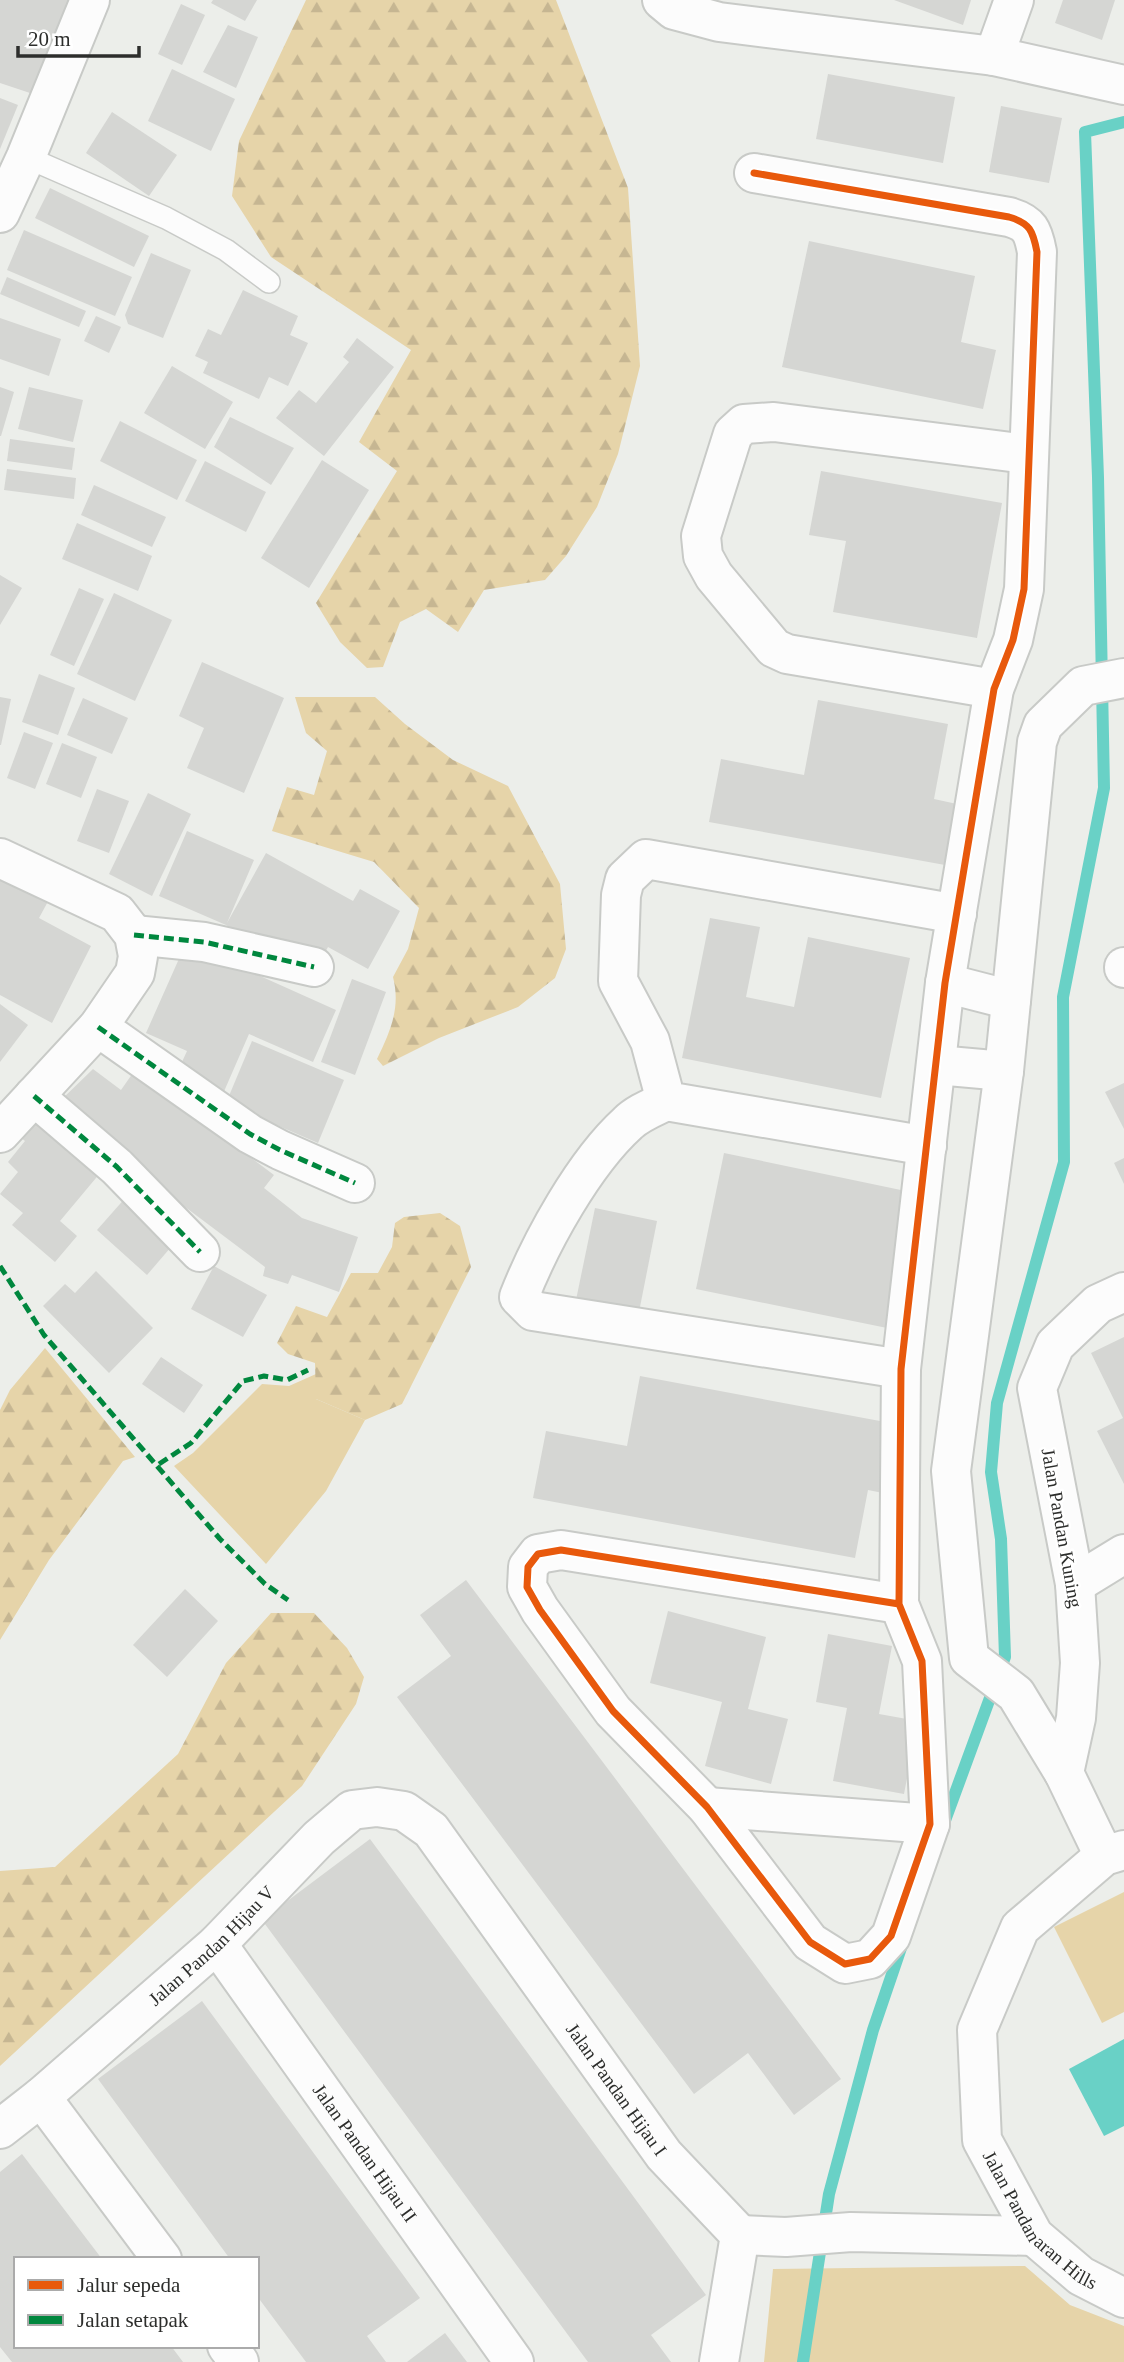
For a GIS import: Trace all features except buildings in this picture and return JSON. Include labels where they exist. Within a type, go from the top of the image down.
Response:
[{"type":"street","points":[[0,213],[26,157],[90,0]]},
{"type":"street","points":[[662,0],[674,10],[719,22],[793,14],[1124,85]]},
{"type":"street","points":[[994,56],[1014,0]]},
{"type":"street","points":[[754,173],[1024,222],[1033,231],[1037,252],[1027,454],[1024,589],[1013,640],[994,689],[945,983],[901,1368],[899,1604],[922,1661],[930,1824],[891,1936],[870,1959],[845,1964],[810,1942],[707,1807],[613,1711],[540,1610],[527,1587],[528,1567],[538,1554],[561,1550],[899,1604]]},
{"type":"street","points":[[994,689],[787,654],[774,648],[714,576],[703,556],[701,536],[733,434],[744,424],[774,422],[1027,454]]},
{"type":"street","points":[[1114,1853],[1016,1694],[969,1658],[951,1471],[1004,1071],[1037,742],[1043,724],[1083,686],[1123,679]]},
{"type":"street","points":[[0,858],[117,913],[134,935],[138,956],[135,973],[98,1027],[0,1133]]},
{"type":"street","points":[[666,1101],[650,1041],[618,981],[621,895],[625,879],[646,859],[957,914]]},
{"type":"street","points":[[134,935],[204,942],[314,967]]},
{"type":"street","points":[[945,983],[1010,1000]]},
{"type":"street","points":[[98,1027],[250,1134],[355,1183]]},
{"type":"street","points":[[936,1065],[1004,1071]]},
{"type":"street","points":[[34,1096],[117,1167],[200,1252]]},
{"type":"street","points":[[901,1368],[533,1311],[519,1297],[529,1272],[578,1184],[629,1122],[666,1101],[927,1146]]},
{"type":"street","name":"Jalan Pandan Kuning","points":[[1064,1773],[1076,1718],[1080,1663],[1075,1584],[1037,1388],[1055,1345],[1111,1298]]},
{"type":"street","points":[[1075,1584],[1124,1554]]},
{"type":"street","name":"Jalan Pandan Hijau V","points":[[0,2129],[41,2097],[217,1944],[318,1838],[352,1810],[377,1807],[404,1811],[431,1830]]},
{"type":"street","points":[[707,1807],[930,1824]]},
{"type":"street","name":"Jalan Pandan Hijau I","points":[[431,1830],[664,2155],[740,2235]]},
{"type":"street","name":"Jalan Pandanaran Hills","points":[[1114,1853],[1020,1928],[977,2030],[982,2140],[1034,2236],[1080,2276],[1124,2298]]},
{"type":"street","name":"Jalan Pandan Hijau II","points":[[217,1944],[514,2362]]},
{"type":"street","points":[[41,2097],[161,2257]]},
{"type":"street","points":[[719,2362],[740,2235],[786,2237],[851,2231],[1034,2236]]},
{"type":"lane","points":[[26,157],[166,218],[226,250],[268,282]]},
{"type":"green space","points":[[306,0],[556,0],[628,188],[640,366],[618,454],[597,507],[566,556],[545,580],[484,590],[458,632],[426,609],[400,622],[383,667],[367,668],[340,642],[316,603],[397,471],[359,442],[411,350],[271,257],[232,196],[239,141]]},
{"type":"green space","points":[[295,697],[375,697],[405,724],[453,760],[508,786],[560,884],[566,949],[555,978],[518,1007],[439,1038],[383,1066],[377,1059],[395,1009],[393,977],[408,949],[419,908],[374,862],[272,831],[287,787],[314,795],[327,751],[306,733]]},
{"type":"green space","points":[[440,1213],[460,1226],[471,1267],[402,1404],[365,1420],[316,1399],[315,1363],[288,1354],[277,1343],[296,1306],[327,1317],[351,1273],[378,1273],[392,1247],[395,1223],[404,1217]]},
{"type":"green space","points":[[45,1348],[135,1457],[123,1461],[49,1560],[0,1640],[0,1410],[10,1390]]},
{"type":"green space","points":[[316,1374],[316,1399],[365,1420],[326,1491],[266,1564],[174,1466],[193,1453],[262,1384],[289,1386]]},
{"type":"green space","points":[[271,1613],[314,1613],[347,1648],[364,1677],[356,1704],[302,1786],[0,2066],[0,1871],[55,1867],[178,1754],[226,1663]]},
{"type":"green space","points":[[1124,1892],[1124,2012],[1102,2023],[1054,1927]]},
{"type":"green space","points":[[1025,2266],[1070,2305],[1124,2326],[1124,2362],[764,2362],[773,2269]]},
{"type":"water","points":[[1124,2039],[1124,2126],[1104,2136],[1069,2069]]},
{"type":"waterway","points":[[943,1826],[1005,1657],[1001,1539],[991,1472],[997,1403],[1064,1162],[1063,997],[1104,788],[1098,477],[1085,132],[1124,122]]},
{"type":"waterway","points":[[803,2362],[829,2194],[873,2030],[903,1942]]},
{"type":"marked path","points":[[134,935],[204,942],[314,967]]},
{"type":"marked path","points":[[98,1027],[250,1134],[355,1183]]},
{"type":"marked path","points":[[34,1096],[117,1167],[200,1252]]},
{"type":"marked path","points":[[0,1266],[44,1335],[220,1539],[265,1584],[288,1600]]},
{"type":"marked path","points":[[159,1464],[191,1443],[243,1381],[264,1376],[287,1380],[308,1370]]},
{"type":"cycle path","points":[[754,173],[1009,217],[1026,225],[1034,239],[1037,252],[1024,589],[1013,640],[994,689],[945,983],[901,1369],[899,1604],[922,1661],[930,1824],[891,1936],[870,1959],[845,1964],[810,1942],[707,1807],[613,1711],[540,1610],[527,1587],[528,1567],[538,1554],[561,1550],[899,1604]]}]
